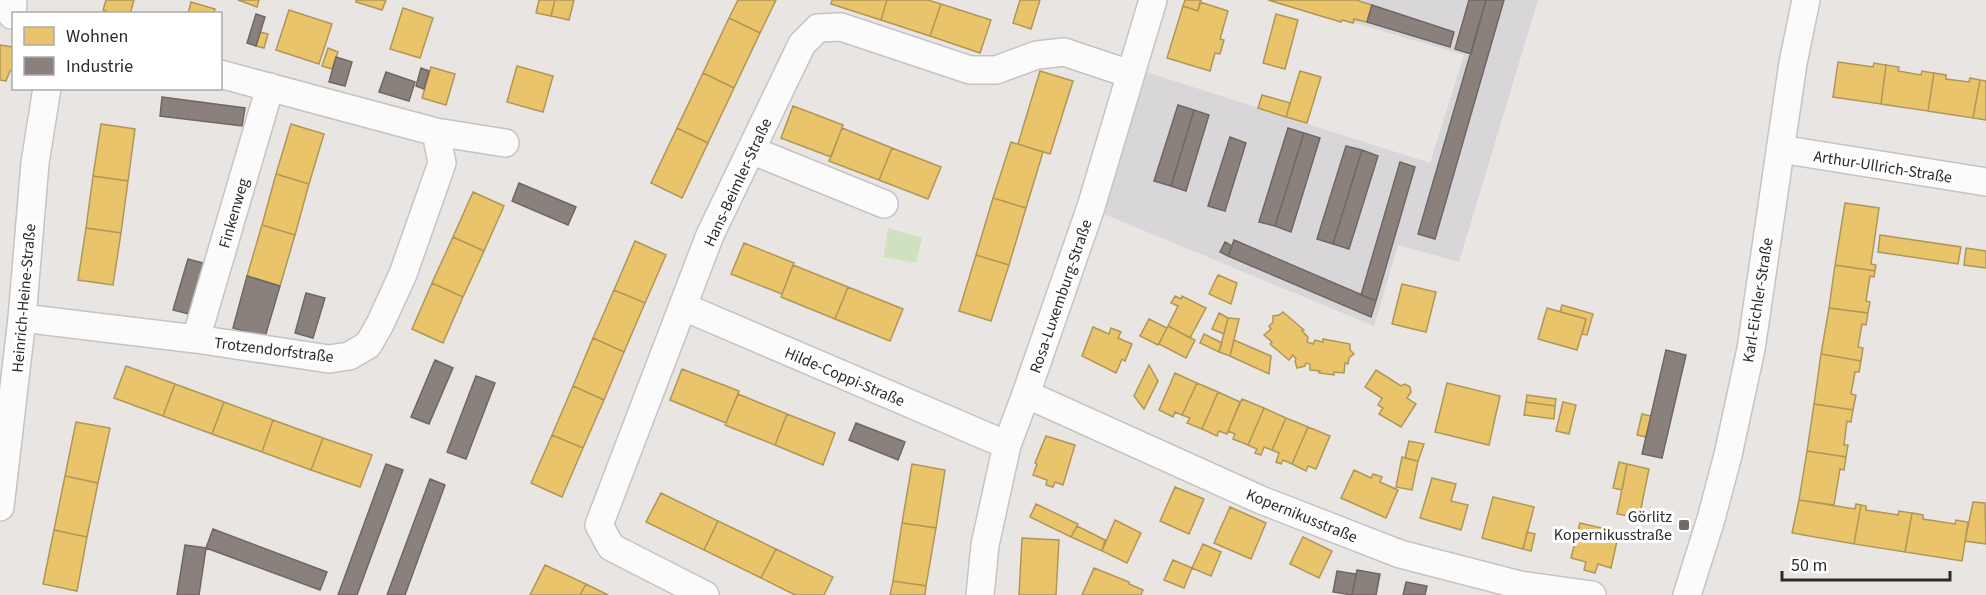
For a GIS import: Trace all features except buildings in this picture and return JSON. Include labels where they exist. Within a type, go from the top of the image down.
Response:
[{"type":"street","name":"Rosa-Luxemburg-Straße","points":[[980,595],[985,546],[1007,445],[1091,207],[1153,0]]},
{"type":"street","name":"Karl-Eichler-Straße","points":[[1687,595],[1725,465],[1750,351],[1793,63],[1806,0]]},
{"type":"street","name":"Hans-Beimler-Straße","points":[[705,595],[611,547],[600,525],[710,235],[802,44],[818,28],[841,27],[970,70],[996,70],[1038,55],[1064,52],[1130,74]]},
{"type":"street","points":[[222,75],[436,132],[505,143]]},
{"type":"street","name":"Finkenweg","points":[[196,339],[270,87]]},
{"type":"street","name":"Heinrich-Heine-Straße","points":[[0,507],[22,318],[34,162],[47,90]]},
{"type":"street","name":"Trotzendorfstraße","points":[[22,318],[196,339],[329,359],[349,356],[368,345],[403,274],[442,163],[436,132]]},
{"type":"street","name":"Arthur-Ullrich-Straße","points":[[1780,149],[1986,182]]},
{"type":"street","points":[[751,150],[884,204]]},
{"type":"street","name":"Hilde-Coppi-Straße","points":[[684,307],[1007,445]]},
{"type":"street","name":"Kopernikusstraße","points":[[1026,394],[1261,500],[1400,554],[1520,585],[1592,595]]},
{"type":"shaded area","points":[[1277,0],[1538,0],[1459,262],[1398,245],[1374,326],[1099,212],[1143,71],[1430,163],[1464,55]]},
{"type":"green space","points":[[888,228],[922,238],[916,263],[884,257]]},
{"type":"place","name":"Görlitz Kopernikusstraße","points":[[1684,525]]}]
